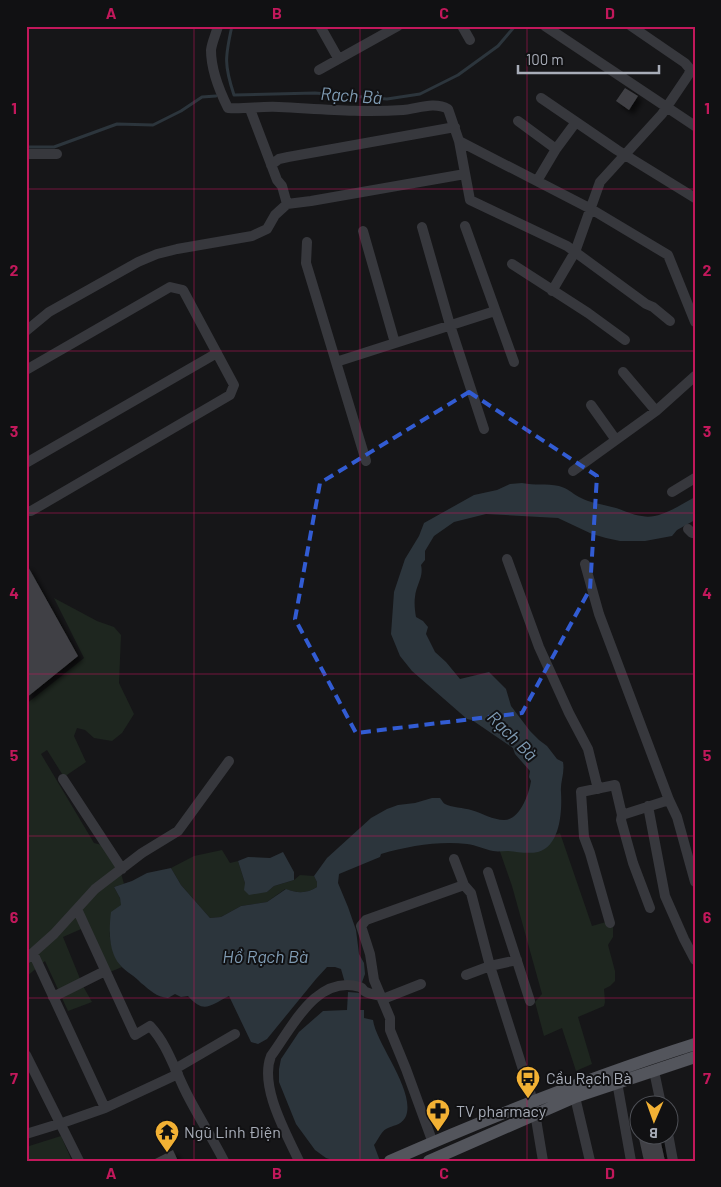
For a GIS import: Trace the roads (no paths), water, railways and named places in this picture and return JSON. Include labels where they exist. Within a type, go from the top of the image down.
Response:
[{"type":"main road","points":[[390,1161],[533,1101],[630,1064],[695,1044]]},
{"type":"main road","points":[[429,1161],[576,1097],[695,1057]]},
{"type":"main road","points":[[630,1064],[634,1077]]},
{"type":"street","points":[[218,26],[211,48],[213,67],[220,91],[228,108],[250,109],[266,107],[371,112],[416,109],[439,105],[448,109],[459,141],[470,200],[576,252],[670,321]]},
{"type":"street","points":[[320,26],[338,58]]},
{"type":"street","points":[[319,70],[398,26]]},
{"type":"street","points":[[462,26],[470,40]]},
{"type":"street","points":[[544,26],[695,126]]},
{"type":"street","points":[[552,291],[576,252],[596,189],[600,182],[666,108],[689,74],[690,69],[685,63],[631,26]]},
{"type":"street","points":[[541,98],[624,154],[695,198]]},
{"type":"street","points":[[250,109],[277,180],[282,186],[287,204]]},
{"type":"street","points":[[518,121],[556,149]]},
{"type":"street","points":[[537,181],[556,149],[576,122]]},
{"type":"street","points":[[271,165],[279,159],[288,157],[455,127]]},
{"type":"street","points":[[459,141],[591,209],[668,255],[695,322]]},
{"type":"street","points":[[26,154],[57,154]]},
{"type":"street","points":[[26,331],[50,312],[138,262],[157,254],[261,233],[267,229],[275,215],[287,204],[465,174]]},
{"type":"street","points":[[465,226],[514,362]]},
{"type":"street","points":[[422,227],[450,326],[484,429]]},
{"type":"street","points":[[363,231],[395,343]]},
{"type":"street","points":[[306,242],[306,263],[366,462]]},
{"type":"street","points":[[512,264],[588,313],[625,340]]},
{"type":"street","points":[[26,370],[170,288],[183,290],[234,385],[230,395],[31,511],[26,511]]},
{"type":"street","points":[[336,362],[495,311]]},
{"type":"street","points":[[26,463],[216,353]]},
{"type":"street","points":[[624,372],[656,411]]},
{"type":"street","points":[[573,471],[656,411],[695,376]]},
{"type":"street","points":[[591,405],[616,440]]},
{"type":"street","points":[[672,492],[695,478]]},
{"type":"street","points":[[507,559],[540,647],[569,713],[588,749],[598,789]]},
{"type":"street","points":[[585,564],[599,614],[669,800],[678,817],[695,882]]},
{"type":"street","points":[[105,1108],[53,998],[29,956],[42,946],[95,889],[153,845],[178,831],[229,761]]},
{"type":"street","points":[[63,780],[122,869]]},
{"type":"street","points":[[610,923],[584,837],[582,827],[582,792],[615,785],[633,863],[650,908]]},
{"type":"street","points":[[622,815],[669,800]]},
{"type":"street","points":[[648,806],[665,896],[695,960]]},
{"type":"street","points":[[454,859],[464,885],[471,893],[490,966],[533,1101],[543,1161]]},
{"type":"street","points":[[488,872],[530,1001]]},
{"type":"street","points":[[433,1142],[390,1030],[390,1018],[374,980],[370,954],[361,926],[366,920],[464,885]]},
{"type":"street","points":[[77,909],[135,1035],[150,1026],[161,1037],[183,1087],[213,1138],[224,1161]]},
{"type":"street","points":[[466,975],[490,966],[517,960]]},
{"type":"street","points":[[53,998],[105,971]]},
{"type":"street","points":[[299,1161],[270,1093],[268,1063],[271,1056],[313,1000],[330,988],[344,986],[361,987],[366,992],[382,998],[421,984]]},
{"type":"street","points":[[26,1134],[105,1108],[177,1072],[235,1034]]},
{"type":"street","points":[[26,1055],[79,1161]]},
{"type":"street","points":[[654,1071],[659,1094]]},
{"type":"street","points":[[617,1082],[631,1161]]},
{"type":"street","points":[[576,1097],[590,1161]]},
{"type":"street","points":[[670,1144],[673,1161]]},
{"type":"water","name":"Hồ Rạch Bà","points":[[510,484],[559,486],[587,501],[649,517],[669,511],[695,497],[695,520],[677,530],[672,536],[645,541],[620,541],[592,534],[558,518],[486,514],[454,522],[434,536],[425,551],[425,560],[421,565],[422,569],[416,593],[415,610],[416,617],[428,627],[426,634],[435,652],[460,679],[489,672],[506,689],[511,706],[530,731],[547,746],[557,759],[563,762],[560,817],[556,835],[551,843],[538,852],[530,853],[495,851],[467,844],[445,843],[424,845],[381,854],[380,857],[339,874],[338,883],[356,930],[359,954],[364,963],[365,974],[361,985],[345,983],[341,969],[327,967],[267,1039],[258,1044],[251,1042],[229,996],[203,1007],[188,996],[181,997],[175,994],[168,998],[150,991],[122,967],[113,953],[110,933],[111,912],[121,905],[120,898],[114,887],[132,881],[147,873],[171,868],[181,885],[210,918],[221,917],[241,906],[267,902],[286,889],[302,892],[317,887],[314,876],[327,858],[371,818],[398,805],[440,798],[444,804],[475,811],[500,820],[510,819],[519,811],[526,799],[530,786],[530,771],[515,754],[513,748],[472,720],[467,719],[412,671],[400,656],[391,634],[394,592],[405,559],[419,536],[424,523],[474,495],[497,490]]},
{"type":"water","points":[[283,852],[294,872],[294,880],[274,886],[267,892],[249,895],[244,890],[245,883],[238,861],[248,857],[270,858]]},
{"type":"water","points":[[348,992],[361,993],[360,1010],[364,1010],[364,1018],[373,1020],[406,1096],[407,1108],[405,1118],[399,1124],[384,1130],[374,1145],[380,1161],[336,1161],[326,1158],[315,1150],[296,1124],[279,1082],[281,1059],[299,1032],[323,1011],[347,1010]]},
{"type":"waterway","name":"Rạch Bà","points":[[232,26],[228,46],[227,68],[234,95],[315,93],[387,99],[420,94],[458,75],[498,46],[515,26]]},
{"type":"waterway","name":"Rạch Bà","points":[[692,26],[695,29]]},
{"type":"waterway","points":[[26,147],[54,147],[117,124],[153,125],[181,111],[202,97],[216,96]]},
{"type":"place","name":"Cầu Rạch Bà","points":[[528,1099]]},
{"type":"place","name":"TV pharmacy","points":[[438,1132]]},
{"type":"place","name":"Ngũ Linh Điện","points":[[167,1153]]}]
